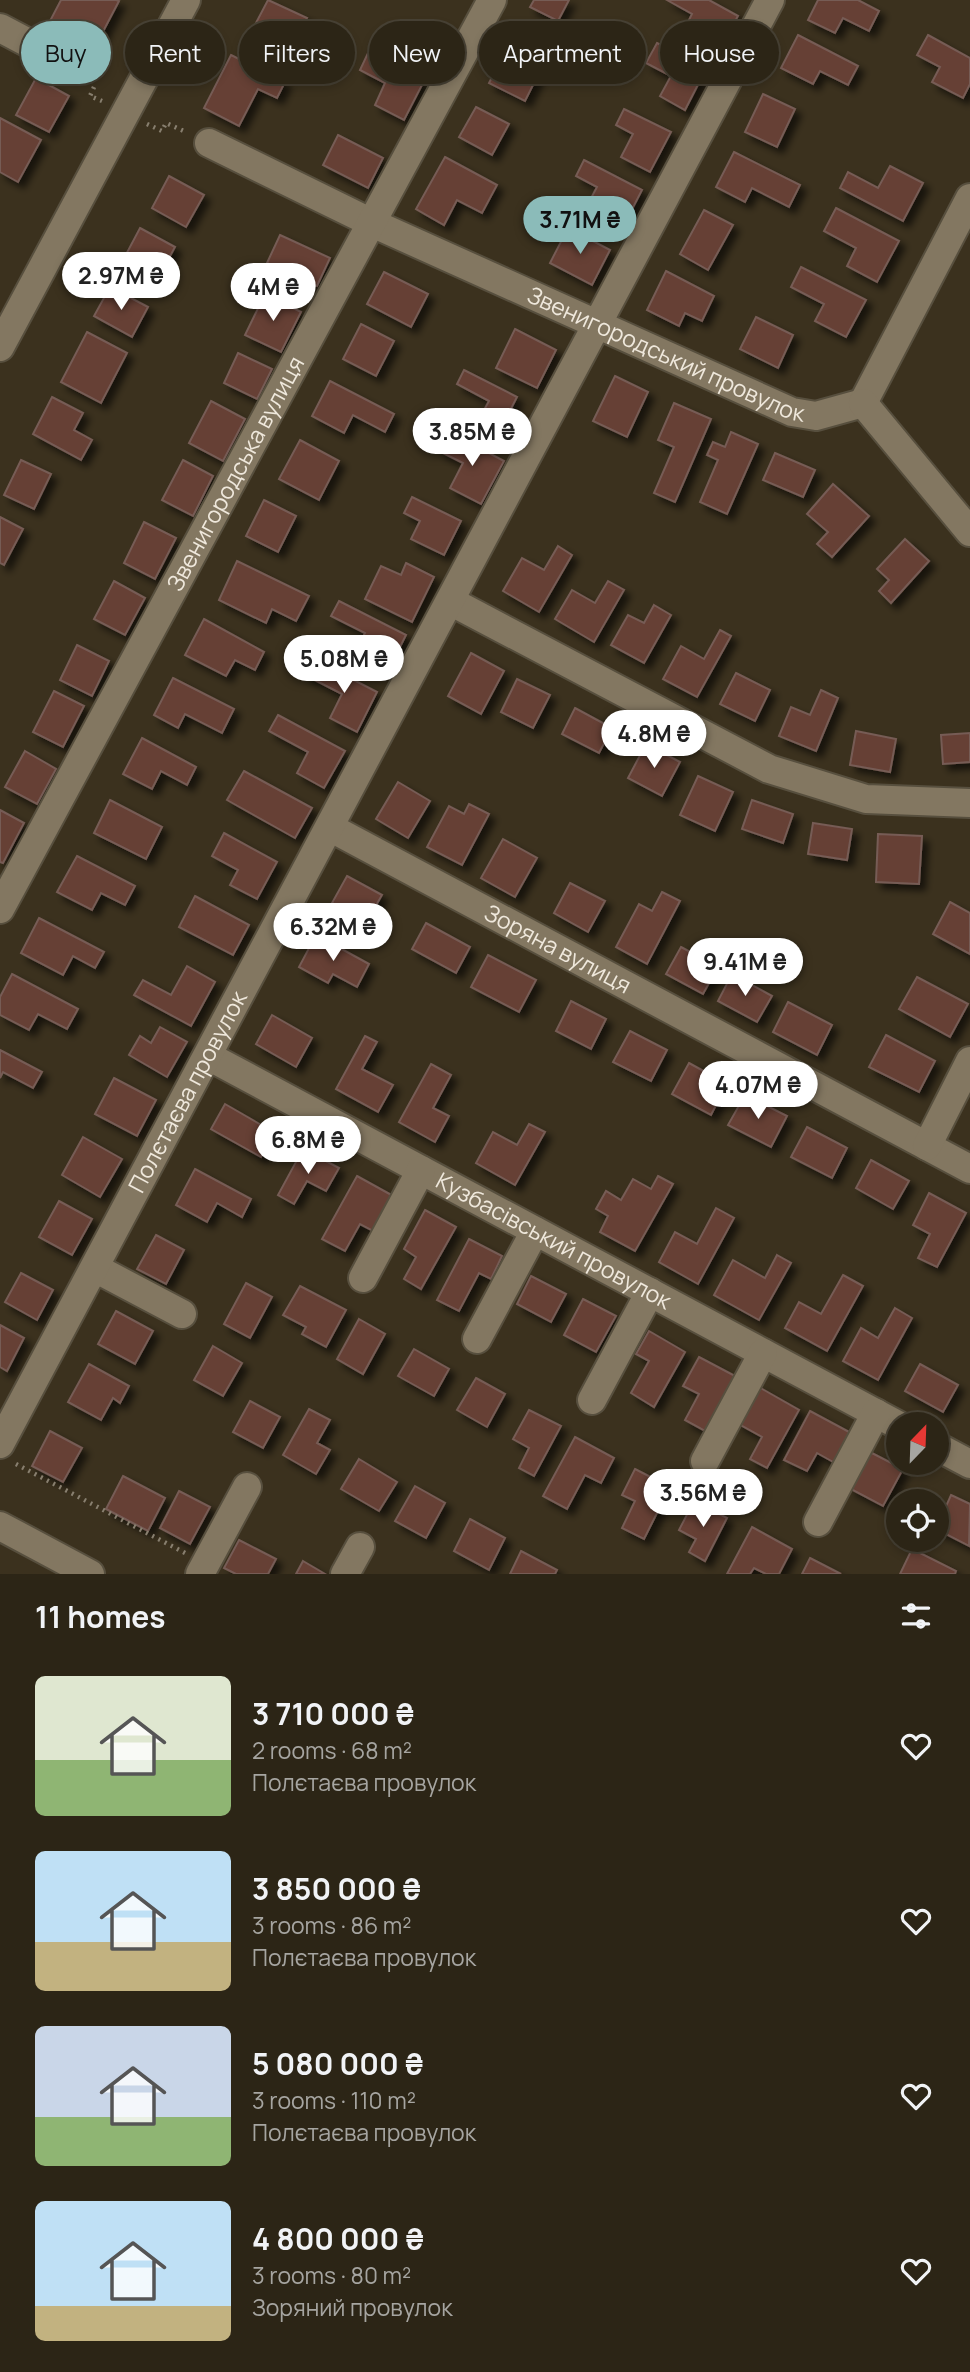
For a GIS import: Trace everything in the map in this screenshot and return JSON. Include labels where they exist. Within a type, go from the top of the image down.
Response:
[{"type":"street","points":[[0,347],[186,0]]},
{"type":"street","name":"Звенигородська вулиця","points":[[0,909],[492,0]]},
{"type":"street","name":"Полєтаєва провулок","points":[[6,1453],[95,1268],[771,0]]},
{"type":"street","points":[[0,28],[21,39]]},
{"type":"street","name":"Звенигородський провулок","points":[[209,143],[372,223],[803,416],[863,403]]},
{"type":"street","points":[[970,198],[863,403],[970,532]]},
{"type":"street","points":[[452,602],[769,769],[866,799],[970,803]]},
{"type":"street","name":"Зоряна вулиця","points":[[331,828],[970,1169]]},
{"type":"street","name":"Кузбасівський провулок","points":[[208,1056],[886,1418]]},
{"type":"street","points":[[927,1146],[970,1061]]},
{"type":"street","points":[[363,1278],[421,1170]]},
{"type":"street","points":[[477,1339],[535,1231]]},
{"type":"street","points":[[95,1268],[182,1314]]},
{"type":"street","points":[[592,1400],[650,1292]]},
{"type":"street","points":[[705,1461],[763,1353]]},
{"type":"street","points":[[818,1522],[886,1420]]},
{"type":"street","points":[[949,1453],[970,1464]]},
{"type":"street","points":[[203,1569],[247,1487]]},
{"type":"street","points":[[0,1526],[90,1574]]},
{"type":"street","points":[[345,1574],[360,1547]]},
{"type":"path","points":[[162,131],[166,123]]},
{"type":"path","points":[[6,1453],[203,1569]]},
{"type":"building","points":[[61,0],[119,1],[109,21],[50,21]]},
{"type":"building","points":[[268,0],[307,18],[305,21],[257,21]]},
{"type":"building","points":[[534,0],[569,0],[558,21],[530,7]]},
{"type":"building","points":[[667,0],[709,0],[738,16],[735,21],[688,21],[692,14]]},
{"type":"building","points":[[818,0],[858,0],[879,11],[869,31],[843,18],[835,33],[808,20]]},
{"type":"building","points":[[798,35],[858,66],[848,85],[820,71],[813,84],[781,68]]},
{"type":"building","points":[[928,35],[970,58],[970,84],[963,98],[932,82],[940,67],[917,55]]},
{"type":"building","points":[[657,43],[660,45],[660,70],[646,63]]},
{"type":"building","points":[[368,53],[369,54],[369,75],[360,70]]},
{"type":"building","points":[[231,55],[239,59],[239,84],[284,84],[277,98],[258,89],[239,126],[204,108],[216,84],[225,84],[225,67]]},
{"type":"building","points":[[33,84],[47,84],[69,96],[49,132],[16,115]]},
{"type":"building","points":[[385,84],[422,84],[404,120],[375,105]]},
{"type":"building","points":[[491,84],[534,84],[525,101]]},
{"type":"building","points":[[667,84],[698,84],[685,110],[660,96]]},
{"type":"building","points":[[763,94],[795,109],[777,147],[745,132]]},
{"type":"building","points":[[476,107],[509,124],[492,155],[459,137]]},
{"type":"building","points":[[624,109],[671,132],[650,172],[621,157],[633,134],[616,125]]},
{"type":"building","points":[[0,118],[41,140],[18,182],[0,172]]},
{"type":"building","points":[[338,135],[383,158],[368,188],[323,165]]},
{"type":"building","points":[[734,152],[800,185],[789,207],[752,188],[745,202],[716,187]]},
{"type":"building","points":[[445,157],[497,185],[482,213],[457,200],[444,225],[416,209]]},
{"type":"building","points":[[584,160],[642,190],[626,221],[589,202],[597,187],[576,176]]},
{"type":"building","points":[[890,166],[923,183],[903,221],[840,188],[848,172],[878,188]]},
{"type":"building","points":[[169,176],[204,195],[186,227],[152,208]]},
{"type":"building","points":[[836,208],[899,241],[877,282],[847,266],[856,248],[824,231]]},
{"type":"building","points":[[704,210],[733,225],[708,270],[680,254]]},
{"type":"building","points":[[140,228],[175,247],[156,282],[121,264]]},
{"type":"building","points":[[568,228],[610,250],[592,285],[550,263]]},
{"type":"building","points":[[280,235],[330,258],[317,286],[267,263]]},
{"type":"building","points":[[801,267],[866,300],[846,337],[815,321],[824,304],[791,287]]},
{"type":"building","points":[[666,271],[714,296],[702,321],[685,313],[679,326],[647,310]]},
{"type":"building","points":[[384,272],[428,294],[411,327],[367,304]]},
{"type":"building","points":[[110,287],[148,307],[132,337],[94,316]]},
{"type":"building","points":[[265,294],[301,312],[281,352],[245,335]]},
{"type":"building","points":[[756,317],[793,335],[778,368],[740,349]]},
{"type":"building","points":[[361,324],[394,341],[376,376],[343,359]]},
{"type":"building","points":[[515,329],[556,350],[537,388],[496,368]]},
{"type":"building","points":[[87,332],[127,353],[101,403],[61,382]]},
{"type":"building","points":[[238,353],[272,369],[257,399],[224,383]]},
{"type":"building","points":[[464,370],[517,397],[498,434],[477,423],[489,401],[457,384]]},
{"type":"building","points":[[615,376],[648,392],[627,437],[593,421]]},
{"type":"building","points":[[330,381],[394,414],[385,432],[353,415],[344,433],[312,416]]},
{"type":"building","points":[[52,397],[83,413],[74,430],[92,440],[81,460],[33,434]]},
{"type":"building","points":[[211,401],[245,419],[223,461],[189,443]]},
{"type":"building","points":[[674,403],[711,419],[675,502],[654,493],[674,447],[658,440]]},
{"type":"building","points":[[449,432],[504,461],[481,504],[450,488],[463,463],[439,451]]},
{"type":"building","points":[[731,432],[758,444],[727,514],[700,502],[718,460],[707,455],[713,442],[725,447]]},
{"type":"building","points":[[300,440],[339,461],[319,500],[279,479]]},
{"type":"building","points":[[775,453],[815,470],[803,497],[763,480]]},
{"type":"building","points":[[21,460],[51,474],[34,509],[4,495]]},
{"type":"building","points":[[183,460],[213,476],[193,516],[162,500]]},
{"type":"building","points":[[833,484],[869,516],[832,557],[817,544],[828,532],[807,514]]},
{"type":"building","points":[[412,497],[461,521],[444,555],[411,539],[420,521],[404,513]]},
{"type":"building","points":[[264,500],[296,516],[278,552],[246,536]]},
{"type":"building","points":[[0,517],[23,529],[4,565],[0,563]]},
{"type":"building","points":[[144,522],[176,538],[155,579],[124,563]]},
{"type":"building","points":[[905,539],[929,561],[891,603],[879,591],[889,580],[877,569]]},
{"type":"building","points":[[558,546],[572,555],[539,612],[503,591],[522,558],[544,570]]},
{"type":"building","points":[[237,561],[309,596],[296,621],[272,609],[266,623],[219,600]]},
{"type":"building","points":[[406,563],[434,577],[412,622],[365,599],[381,566],[401,575]]},
{"type":"building","points":[[114,581],[145,598],[125,635],[94,619]]},
{"type":"building","points":[[608,581],[624,590],[594,642],[555,619],[572,590],[595,603]]},
{"type":"building","points":[[339,601],[406,635],[387,673],[353,656],[365,633],[331,616]]},
{"type":"building","points":[[654,605],[671,615],[644,663],[611,645],[628,615],[644,623]]},
{"type":"building","points":[[204,619],[264,652],[255,670],[235,660],[226,676],[185,655]]},
{"type":"building","points":[[720,630],[731,636],[697,697],[663,679],[681,646],[704,659]]},
{"type":"building","points":[[77,645],[109,661],[92,696],[60,680]]},
{"type":"building","points":[[471,653],[504,671],[481,714],[448,696]]},
{"type":"building","points":[[313,659],[377,692],[357,732],[330,718],[342,694],[305,675]]},
{"type":"building","points":[[736,673],[770,690],[755,721],[720,704]]},
{"type":"building","points":[[173,678],[234,709],[222,733],[185,714],[178,728],[154,715]]},
{"type":"building","points":[[517,679],[550,695],[533,728],[501,712]]},
{"type":"building","points":[[821,690],[838,698],[816,751],[779,736],[791,707],[810,715]]},
{"type":"building","points":[[54,691],[84,706],[63,747],[33,732]]},
{"type":"building","points":[[575,708],[612,728],[599,753],[562,734]]},
{"type":"building","points":[[278,715],[345,751],[324,788],[297,773],[308,752],[269,731]]},
{"type":"building","points":[[856,731],[896,739],[890,772],[850,765]]},
{"type":"building","points":[[970,733],[970,762],[943,764],[941,735]]},
{"type":"building","points":[[142,738],[196,767],[187,785],[161,771],[152,789],[123,774]]},
{"type":"building","points":[[646,744],[680,762],[662,796],[628,778]]},
{"type":"building","points":[[25,751],[56,769],[37,804],[5,787]]},
{"type":"building","points":[[244,771],[312,808],[295,838],[227,800]]},
{"type":"building","points":[[698,776],[733,792],[715,831],[680,815]]},
{"type":"building","points":[[398,782],[430,801],[408,838],[376,819]]},
{"type":"building","points":[[110,800],[162,827],[146,859],[94,833]]},
{"type":"building","points":[[752,800],[793,814],[783,843],[742,829]]},
{"type":"building","points":[[469,804],[489,814],[462,865],[427,847],[449,806],[464,814]]},
{"type":"building","points":[[0,810],[24,823],[3,863],[0,862]]},
{"type":"building","points":[[813,823],[852,829],[847,860],[808,854]]},
{"type":"building","points":[[224,833],[277,862],[257,899],[230,885],[238,870],[212,856]]},
{"type":"building","points":[[878,834],[922,836],[919,884],[876,882]]},
{"type":"building","points":[[503,839],[537,858],[515,897],[481,878]]},
{"type":"building","points":[[77,856],[135,886],[125,905],[101,893],[92,910],[57,892]]},
{"type":"building","points":[[347,876],[382,895],[367,921],[332,903]]},
{"type":"building","points":[[570,883],[605,901],[588,932],[554,913]]},
{"type":"building","points":[[662,892],[680,901],[647,964],[616,947],[639,904],[652,911]]},
{"type":"building","points":[[195,896],[249,925],[233,955],[179,927]]},
{"type":"building","points":[[950,902],[970,913],[970,954],[933,934]]},
{"type":"building","points":[[39,918],[104,952],[95,968],[73,956],[63,975],[21,953]]},
{"type":"building","points":[[426,923],[470,947],[456,973],[412,949]]},
{"type":"building","points":[[316,935],[369,964],[357,987],[333,974],[328,983],[299,967]]},
{"type":"building","points":[[681,947],[718,967],[703,994],[666,974]]},
{"type":"building","points":[[488,955],[536,980],[519,1012],[471,987]]},
{"type":"building","points":[[187,966],[215,982],[191,1026],[134,995],[143,980],[171,995]]},
{"type":"building","points":[[12,974],[78,1009],[67,1029],[38,1014],[29,1030],[0,1015],[0,997]]},
{"type":"building","points":[[732,974],[772,996],[757,1022],[718,1001]]},
{"type":"building","points":[[917,977],[968,1004],[950,1037],[899,1009]]},
{"type":"building","points":[[571,1001],[606,1019],[591,1049],[556,1031]]},
{"type":"building","points":[[788,1002],[832,1025],[817,1055],[773,1032]]},
{"type":"building","points":[[272,1015],[312,1038],[296,1067],[256,1044]]},
{"type":"building","points":[[160,1027],[187,1042],[167,1077],[129,1055],[140,1036],[151,1043]]},
{"type":"building","points":[[630,1031],[667,1050],[651,1081],[613,1062]]},
{"type":"building","points":[[886,1035],[935,1061],[919,1092],[869,1067]]},
{"type":"building","points":[[365,1036],[377,1042],[362,1069],[393,1085],[378,1112],[336,1089]]},
{"type":"building","points":[[0,1050],[42,1072],[33,1088],[3,1072],[0,1078]]},
{"type":"building","points":[[689,1063],[727,1084],[711,1115],[672,1094]]},
{"type":"building","points":[[431,1064],[451,1075],[433,1108],[449,1116],[435,1142],[399,1122]]},
{"type":"building","points":[[114,1078],[156,1100],[137,1136],[95,1114]]},
{"type":"building","points":[[745,1095],[787,1116],[771,1147],[728,1125]]},
{"type":"building","points":[[225,1104],[275,1133],[261,1157],[211,1129]]},
{"type":"building","points":[[529,1124],[545,1132],[515,1185],[476,1163],[493,1132],[517,1145]]},
{"type":"building","points":[[807,1127],[847,1148],[832,1178],[791,1157]]},
{"type":"building","points":[[83,1137],[122,1159],[100,1197],[62,1175]]},
{"type":"building","points":[[303,1149],[339,1168],[326,1191],[307,1181],[294,1204],[278,1195]]},
{"type":"building","points":[[871,1160],[909,1181],[893,1209],[856,1188]]},
{"type":"building","points":[[195,1169],[251,1199],[242,1217],[217,1203],[207,1222],[176,1205]]},
{"type":"building","points":[[357,1176],[395,1197],[375,1232],[360,1224],[345,1251],[322,1239]]},
{"type":"building","points":[[658,1176],[673,1184],[635,1251],[600,1232],[608,1216],[596,1209],[606,1191],[621,1200],[633,1179],[651,1189]]},
{"type":"building","points":[[929,1193],[966,1213],[937,1267],[918,1258],[930,1234],[913,1225]]},
{"type":"building","points":[[59,1201],[92,1219],[72,1255],[39,1237]]},
{"type":"building","points":[[716,1208],[734,1218],[698,1284],[659,1262],[675,1232],[697,1244]]},
{"type":"building","points":[[425,1210],[456,1227],[421,1289],[404,1279],[416,1257],[404,1249]]},
{"type":"building","points":[[156,1235],[184,1250],[166,1284],[137,1269]]},
{"type":"building","points":[[469,1239],[502,1256],[491,1279],[479,1273],[459,1311],[437,1300]]},
{"type":"building","points":[[777,1255],[791,1263],[759,1320],[714,1295],[733,1260],[765,1278]]},
{"type":"building","points":[[21,1273],[53,1290],[37,1320],[5,1302]]},
{"type":"building","points":[[843,1275],[863,1286],[827,1351],[785,1328],[799,1302],[821,1314]]},
{"type":"building","points":[[531,1276],[566,1294],[551,1322],[517,1304]]},
{"type":"building","points":[[246,1283],[272,1297],[250,1338],[224,1324]]},
{"type":"building","points":[[300,1286],[346,1310],[326,1347],[302,1334],[306,1327],[283,1315]]},
{"type":"building","points":[[583,1299],[616,1316],[596,1352],[564,1335]]},
{"type":"building","points":[[895,1308],[912,1318],[878,1380],[843,1361],[861,1328],[878,1338]]},
{"type":"building","points":[[116,1311],[153,1331],[135,1364],[98,1344]]},
{"type":"building","points":[[359,1319],[385,1334],[363,1374],[337,1359]]},
{"type":"building","points":[[0,1325],[24,1338],[7,1371],[0,1367]]},
{"type":"building","points":[[649,1331],[685,1352],[654,1407],[631,1393],[649,1361],[636,1354]]},
{"type":"building","points":[[213,1346],[242,1363],[223,1396],[194,1380]]},
{"type":"building","points":[[414,1349],[449,1369],[434,1396],[398,1376]]},
{"type":"building","points":[[699,1357],[735,1376],[705,1431],[685,1420],[699,1394],[683,1386]]},
{"type":"building","points":[[89,1364],[129,1386],[120,1403],[113,1398],[101,1420],[68,1402]]},
{"type":"building","points":[[920,1364],[958,1385],[943,1412],[905,1391]]},
{"type":"building","points":[[476,1378],[505,1394],[487,1427],[457,1410]]},
{"type":"building","points":[[757,1386],[799,1410],[767,1468],[750,1459],[762,1437],[737,1423]]},
{"type":"building","points":[[250,1401],[280,1417],[263,1448],[233,1432]]},
{"type":"building","points":[[309,1409],[330,1420],[317,1443],[330,1450],[316,1474],[283,1455]]},
{"type":"building","points":[[529,1410],[561,1426],[534,1476],[519,1468],[529,1448],[513,1439]]},
{"type":"building","points":[[810,1411],[851,1433],[835,1463],[817,1453],[807,1471],[784,1460]]},
{"type":"building","points":[[50,1431],[82,1448],[63,1482],[32,1466]]},
{"type":"building","points":[[575,1437],[614,1458],[601,1483],[585,1475],[567,1509],[543,1496]]},
{"type":"building","points":[[868,1451],[886,1460],[886,1475],[900,1475],[892,1489],[886,1489],[883,1506],[849,1488]]},
{"type":"building","points":[[359,1459],[397,1482],[379,1511],[341,1489]]},
{"type":"building","points":[[635,1469],[670,1487],[644,1539],[622,1528],[635,1501],[622,1495]]},
{"type":"building","points":[[123,1476],[165,1498],[148,1531],[106,1509]]},
{"type":"building","points":[[415,1486],[445,1503],[426,1538],[395,1521]]},
{"type":"building","points":[[179,1491],[210,1507],[190,1544],[160,1528]]},
{"type":"building","points":[[951,1495],[970,1504],[969,1546],[949,1536]]},
{"type":"building","points":[[694,1501],[727,1518],[705,1561],[689,1552],[696,1539],[679,1530]]},
{"type":"building","points":[[470,1519],[505,1538],[489,1570],[454,1551]]},
{"type":"building","points":[[752,1527],[792,1549],[779,1574],[766,1574],[754,1568],[750,1574],[727,1574]]},
{"type":"building","points":[[239,1540],[276,1559],[268,1574],[236,1574],[224,1568]]},
{"type":"building","points":[[521,1551],[557,1570],[555,1574],[510,1574]]},
{"type":"building","points":[[911,1552],[918,1552],[956,1571],[955,1574],[900,1574]]},
{"type":"building","points":[[810,1558],[841,1574],[802,1574]]},
{"type":"building","points":[[303,1561],[325,1574],[296,1574]]}]
